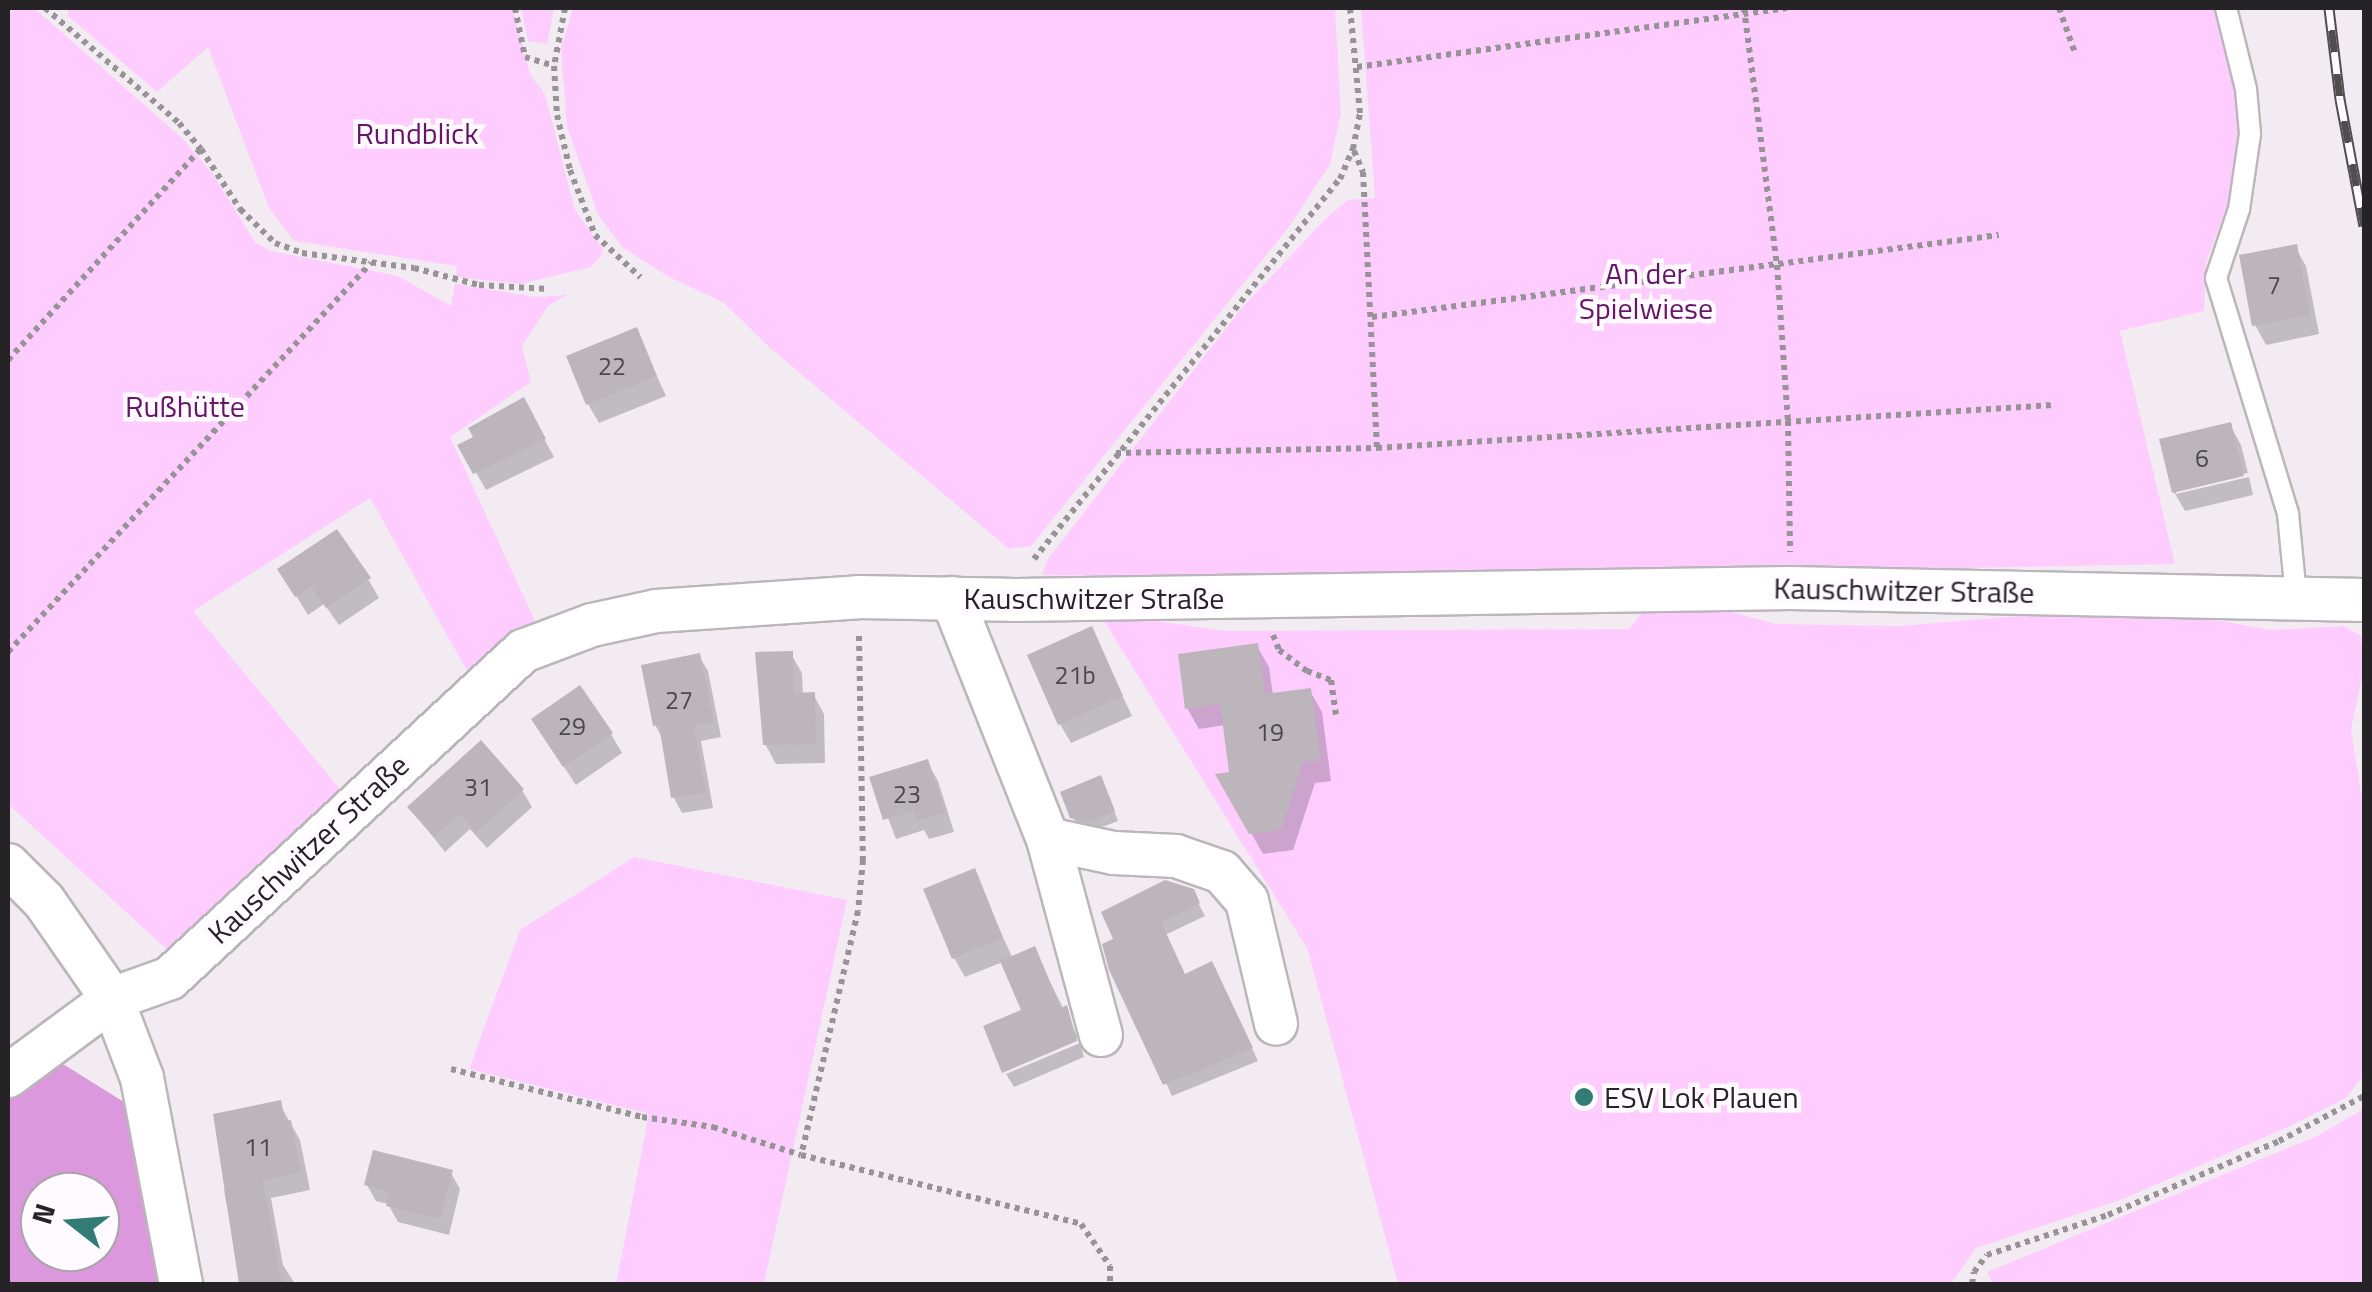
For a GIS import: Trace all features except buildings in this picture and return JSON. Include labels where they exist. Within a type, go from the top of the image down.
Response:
[{"type":"street","name":"Kauschwitzer Straße","points":[[8,1076],[112,999],[170,978],[523,651],[592,625],[656,611],[859,597],[1259,597],[1790,588],[2355,600]]},
{"type":"street","points":[[952,598],[1048,839],[1102,1035]]},
{"type":"street","points":[[1048,839],[1114,853],[1176,856],[1222,872],[1246,901],[1276,1024]]},
{"type":"street","points":[[8,865],[44,901],[112,999],[142,1078],[180,1284]]},
{"type":"lane","points":[[2226,8],[2246,89],[2250,134],[2238,210],[2216,278],[2288,514],[2296,596]]},
{"type":"path","points":[[45,8],[178,123],[201,149],[240,209],[275,243],[302,252],[479,285],[548,289]]},
{"type":"path","points":[[515,8],[524,57],[554,66]]},
{"type":"path","points":[[566,8],[554,66],[557,115],[580,201],[595,235],[640,277]]},
{"type":"path","points":[[1032,562],[1340,179],[1353,150],[1360,113],[1350,8]]},
{"type":"path","points":[[1357,66],[1744,10],[1787,8]]},
{"type":"path","points":[[2059,8],[2075,53]]},
{"type":"path","points":[[1744,10],[1778,264],[1788,421],[1790,588]]},
{"type":"path","points":[[8,360],[201,149]]},
{"type":"path","points":[[1353,150],[1363,172],[1377,448]]},
{"type":"path","points":[[1372,317],[2000,235]]},
{"type":"path","points":[[8,652],[372,262]]},
{"type":"path","points":[[1116,454],[1377,448],[2053,405]]},
{"type":"path","points":[[801,1155],[860,894],[863,860],[859,597]]},
{"type":"path","points":[[1259,597],[1279,650],[1307,671],[1331,680],[1336,716]]},
{"type":"path","points":[[451,1070],[642,1117],[713,1127],[801,1155],[1082,1224],[1110,1266],[1110,1284]]},
{"type":"path","points":[[1972,1284],[1974,1272],[1987,1255],[2108,1215],[2280,1142],[2364,1096]]},
{"type":"green space","name":"Rußhütte","points":[[15,8],[34,8],[182,138],[212,173],[255,242],[271,251],[398,276],[451,306],[455,284],[537,297],[567,295],[548,306],[522,346],[531,382],[450,437],[537,625],[470,676],[370,498],[193,611],[340,789],[175,957],[8,804],[8,15]]},
{"type":"green space","name":"Rundblick","points":[[67,8],[513,8],[530,74],[545,94],[575,210],[603,249],[601,256],[591,267],[520,284],[456,277],[457,266],[294,241],[269,208],[208,47],[157,92],[68,16]]},
{"type":"green space","points":[[521,8],[554,8],[547,44],[528,41]]},
{"type":"green space","points":[[573,8],[1335,8],[1341,113],[1330,164],[1289,227],[1031,546],[1009,549],[770,348],[724,303],[667,276],[622,247],[598,215],[567,127],[561,49]]},
{"type":"green space","name":"An der Spielwiese","points":[[1361,8],[2213,8],[2239,101],[2236,182],[2206,262],[2204,311],[2120,331],[2175,564],[1425,578],[1042,575],[1048,559],[1240,310],[1327,217],[1348,200],[1375,198]]},
{"type":"green space","points":[[2141,606],[2270,630],[2344,626],[2361,636],[2364,668],[2351,729],[2364,811],[2364,1075],[2346,1098],[2286,1128],[2123,1199],[1976,1248],[1951,1284],[1398,1284],[1307,948],[1099,613],[1227,631],[1629,629],[1646,608],[1721,609],[1776,624],[1899,626]]},
{"type":"green space","points":[[634,857],[847,900],[764,1284],[616,1284],[649,1114],[469,1069],[520,930]]},
{"type":"green space","points":[[2364,1109],[2364,1284],[1993,1284],[1987,1272],[2315,1137]]},
{"type":"shaded area","points":[[63,1064],[127,1104],[161,1284],[8,1284],[8,1095]]},
{"type":"railway","points":[[2329,8],[2340,99],[2364,226]]},
{"type":"place","name":"ESV Lok Plauen","points":[[1584,1097]]}]
